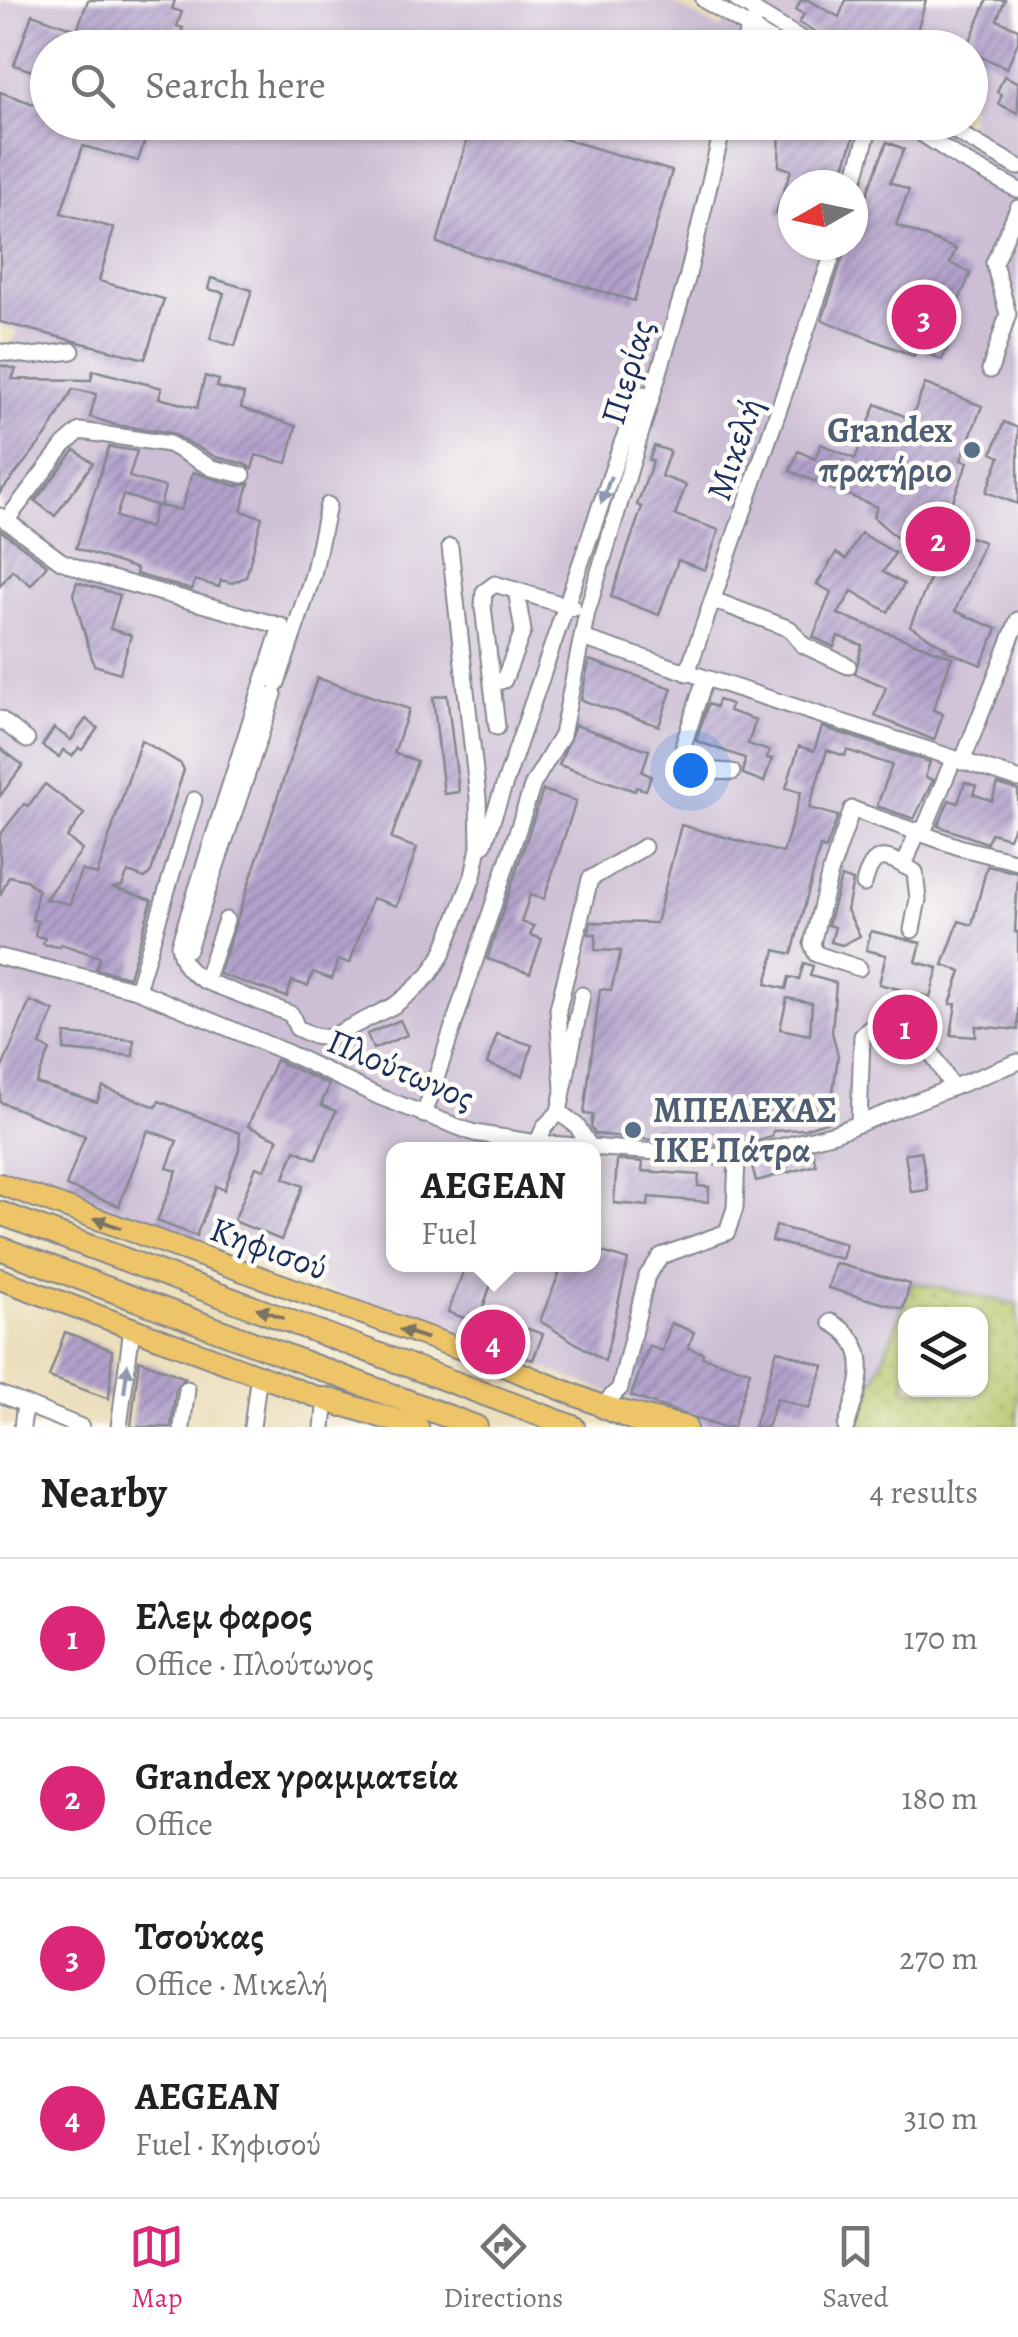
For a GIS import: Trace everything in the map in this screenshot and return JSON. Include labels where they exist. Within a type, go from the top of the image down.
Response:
[{"type":"highway","points":[[4,1214],[572,1427]]},
{"type":"highway","points":[[0,1248],[476,1427]]},
{"type":"highway","points":[[326,1399],[417,1427]]},
{"type":"highway","points":[[602,1406],[651,1427]]},
{"type":"main road","name":"Κηφισού","points":[[0,1184],[461,1350],[602,1406],[686,1427]]},
{"type":"main road","points":[[0,1278],[259,1373],[388,1427]]},
{"type":"street","points":[[704,0],[778,30]]},
{"type":"street","points":[[737,0],[766,30]]},
{"type":"street","points":[[749,30],[755,19]]},
{"type":"street","name":"Πιερίας","points":[[424,1114],[533,784],[562,735],[586,612],[696,244],[720,140]]},
{"type":"street","points":[[858,170],[866,140]]},
{"type":"street","points":[[931,140],[1018,190]]},
{"type":"street","points":[[971,140],[1018,167]]},
{"type":"street","points":[[990,370],[1008,314],[994,263],[1018,208]]},
{"type":"street","name":"Μικελή","points":[[687,673],[831,260]]},
{"type":"street","points":[[0,352],[44,356],[72,351]]},
{"type":"street","points":[[244,476],[212,468],[169,444],[80,431],[3,518],[61,562],[280,626],[179,945],[181,960],[204,981],[290,1014],[303,1032],[329,1038],[395,1005],[429,975],[452,933],[622,443],[646,386],[660,370]]},
{"type":"street","points":[[204,981],[190,966],[189,942],[313,575],[328,506]]},
{"type":"street","points":[[450,546],[478,798],[479,847],[473,876]]},
{"type":"street","points":[[497,728],[482,606],[484,592],[495,584],[586,612]]},
{"type":"street","points":[[493,683],[504,680],[522,631],[516,590]]},
{"type":"street","points":[[713,600],[790,629],[803,644],[848,666]]},
{"type":"street","points":[[904,866],[958,761],[1018,620]]},
{"type":"street","points":[[582,638],[1018,779]]},
{"type":"street","points":[[705,679],[684,742],[684,764],[688,768],[732,772]]},
{"type":"street","points":[[0,719],[27,740]]},
{"type":"street","points":[[137,990],[194,800]]},
{"type":"street","points":[[859,968],[826,960],[816,954],[812,944],[852,809],[962,848],[1018,862]]},
{"type":"street","points":[[563,1089],[558,1009],[590,879],[644,846]]},
{"type":"street","points":[[864,884],[869,864],[875,858],[914,872],[918,885],[912,930]]},
{"type":"street","points":[[204,981],[226,920]]},
{"type":"street","name":"Πλούτωνος","points":[[0,957],[137,990],[424,1114],[474,1133],[531,1142]]},
{"type":"street","points":[[537,1142],[558,1112],[582,995]]},
{"type":"street","points":[[859,1124],[862,1036],[869,1029],[920,1033],[952,1087]]},
{"type":"street","name":"Πλούτωνος","points":[[601,1148],[738,1158],[780,1150],[859,1124],[1018,1062]]},
{"type":"street","points":[[558,1112],[578,1126],[587,1142]]},
{"type":"street","points":[[602,1406],[620,1388],[653,1264],[661,1256],[727,1232],[735,1208],[738,1158]]},
{"type":"street","points":[[831,1322],[849,1331],[860,1352],[860,1378],[846,1427]]},
{"type":"street","points":[[119,1427],[132,1328]]},
{"type":"street","points":[[252,1427],[259,1373]]},
{"type":"street","points":[[182,1427],[187,1389]]},
{"type":"street","points":[[0,1394],[81,1427]]},
{"type":"street","points":[[323,1427],[326,1399]]},
{"type":"street","points":[[22,1427],[25,1404]]},
{"type":"shaded area","points":[[0,0],[667,0],[720,29],[741,0],[1018,0],[1018,1305],[913,1282],[903,1307],[898,1307],[898,1320],[856,1427],[703,1427],[0,1168],[0,359],[19,331],[0,325]]},
{"type":"green space","points":[[913,1282],[1018,1305],[1018,1427],[856,1427],[898,1320],[898,1397],[988,1397],[988,1307],[903,1307]]},
{"type":"building","points":[[88,0],[175,0],[172,9],[182,12],[177,26],[182,30],[77,30]]},
{"type":"building","points":[[801,0],[808,0],[839,17],[846,0],[926,0],[917,30],[812,30],[799,23],[804,14],[796,10]]},
{"type":"building","points":[[987,0],[1005,0],[997,20],[1018,29],[1018,42],[1007,68],[988,60],[988,30],[974,30]]},
{"type":"building","points":[[32,14],[77,30],[30,30],[30,70],[14,65]]},
{"type":"building","points":[[1004,76],[1018,82],[1018,113],[998,104],[1002,95],[997,92]]},
{"type":"building","points":[[0,92],[30,103],[30,140],[145,140],[138,161],[83,146],[61,213],[114,228],[99,281],[164,299],[145,359],[0,322]]},
{"type":"building","points":[[467,140],[568,140],[672,171],[634,301],[437,243]]},
{"type":"building","points":[[780,140],[853,140],[843,170],[791,170],[779,166]]},
{"type":"building","points":[[887,142],[904,149],[890,182],[909,190],[896,225],[956,249],[950,263],[971,273],[957,304],[937,295],[925,326],[952,338],[942,360],[917,348],[914,356],[822,320],[842,260],[868,260],[868,191]]},
{"type":"building","points":[[211,278],[252,290],[235,346],[210,339],[224,293],[208,289]]},
{"type":"building","points":[[0,365],[16,369],[12,379],[91,380],[93,370],[162,388],[159,398],[197,408],[205,376],[219,380],[217,387],[244,394],[241,408],[296,426],[287,463],[256,455],[252,469],[216,457],[171,433],[90,417],[96,394],[73,389],[48,433],[0,493]]},
{"type":"building","points":[[925,384],[982,406],[961,460],[968,462],[942,527],[984,542],[955,611],[997,629],[981,665],[945,650],[910,626],[938,560],[910,549],[873,517],[877,507],[790,471],[798,451],[815,459],[821,444],[855,459],[876,404],[911,419]]},
{"type":"building","points":[[1004,422],[1018,428],[1018,504],[986,492],[1000,457],[992,453]]},
{"type":"building","points":[[654,446],[670,451],[661,476],[686,485],[675,515],[719,530],[705,570],[678,560],[659,615],[611,597],[642,507],[637,505],[653,461],[649,460]]},
{"type":"building","points":[[109,447],[137,451],[129,477],[165,487],[160,506],[181,510],[193,472],[240,487],[237,485],[249,484],[241,511],[262,517],[246,577],[232,583],[221,580],[219,587],[195,580],[192,590],[136,574],[137,569],[76,548]],"holes":[[[123,495],[156,505],[150,528],[116,517]]]},
{"type":"building","points":[[75,450],[93,463],[55,516],[35,501]]},
{"type":"building","points":[[0,530],[47,565],[31,585],[12,570],[0,586]]},
{"type":"building","points":[[861,533],[895,553],[883,572],[904,584],[888,612],[852,591],[838,614],[952,657],[933,710],[943,714],[934,740],[875,716],[886,687],[855,674],[862,645],[838,636],[834,647],[813,637],[831,592],[817,584],[836,553],[846,559]]},
{"type":"building","points":[[77,582],[120,595],[110,629],[131,635],[120,673],[94,665],[73,594]]},
{"type":"building","points":[[589,660],[672,688],[659,726],[581,700]]},
{"type":"building","points":[[317,678],[409,709],[394,753],[417,761],[391,839],[417,848],[397,906],[372,898],[350,963],[338,960],[332,979],[313,972],[308,986],[292,981],[287,997],[219,974]]},
{"type":"building","points":[[447,695],[459,792],[444,794],[433,697]]},
{"type":"building","points":[[718,700],[731,704],[729,711],[756,720],[748,744],[769,751],[767,758],[772,759],[764,782],[743,774],[745,758],[696,741],[708,704],[716,707]]},
{"type":"building","points":[[86,719],[98,728],[82,750],[79,748],[72,756],[63,750],[59,757],[42,746],[54,728],[71,740]]},
{"type":"building","points":[[575,725],[649,750],[642,772],[651,776],[646,790],[636,787],[635,791],[559,765]]},
{"type":"building","points":[[822,727],[930,762],[925,777],[933,780],[914,819],[877,806],[892,765],[847,750],[845,756],[827,750],[809,808],[838,816],[826,849],[820,847],[792,954],[775,950],[766,984],[786,989],[789,977],[799,979],[804,963],[813,966],[810,976],[836,983],[832,1032],[838,1056],[829,1121],[804,1129],[773,1131],[772,1137],[736,1147],[693,1143],[694,1137],[664,1133],[662,1141],[595,1134],[591,1127],[593,1115],[584,1114],[600,989],[611,990],[621,951],[595,950],[596,934],[588,934],[591,922],[656,923],[681,825],[783,853],[801,792],[786,788],[799,746],[814,751]],"holes":[[[787,998],[812,1003],[810,1035],[780,1029]]]},
{"type":"building","points":[[141,740],[181,764],[184,770],[151,872],[145,878],[128,872],[122,886],[114,888],[152,900],[129,977],[96,969],[100,957],[61,944],[43,944],[45,938],[35,936],[38,921],[32,920],[38,890],[26,880],[9,876],[0,896],[0,835],[45,784],[84,814],[67,837],[82,850],[45,899],[70,904],[81,870],[97,875]]},
{"type":"building","points":[[0,748],[23,765],[0,796]]},
{"type":"building","points":[[965,782],[976,786],[973,794],[992,801],[998,784],[1018,790],[1018,816],[1009,838],[991,833],[987,843],[938,826],[949,800],[958,803]]},
{"type":"building","points":[[543,790],[576,801],[544,899],[530,895],[521,922],[534,926],[530,935],[542,939],[530,973],[487,959]]},
{"type":"building","points":[[987,866],[1018,873],[1018,1030],[976,1026],[976,1037],[951,1035],[956,1004],[950,1004],[961,971],[943,965],[959,921],[972,925]]},
{"type":"building","points":[[841,877],[853,881],[847,910],[860,936],[842,945],[831,942],[835,927],[828,925]]},
{"type":"building","points":[[871,931],[921,943],[916,962],[938,968],[930,997],[879,984],[886,955],[866,950]]},
{"type":"building","points":[[30,1001],[54,1011],[40,1045],[50,1050],[36,1083],[97,1102],[103,1087],[156,1107],[159,1101],[240,1133],[239,1150],[224,1190],[216,1186],[196,1236],[157,1221],[177,1171],[167,1168],[177,1141],[148,1130],[119,1206],[66,1186],[85,1136],[0,1102],[0,1073]]},
{"type":"building","points":[[400,1020],[407,1035],[373,1049],[367,1034]]},
{"type":"building","points":[[65,1034],[134,1040],[133,1056],[64,1050]]},
{"type":"building","points":[[497,1034],[532,1045],[523,1076],[487,1064]]},
{"type":"building","points":[[276,1060],[329,1085],[321,1105],[336,1111],[316,1159],[295,1150],[284,1178],[303,1186],[281,1240],[234,1221],[256,1167],[265,1170],[278,1139],[248,1126]]},
{"type":"building","points":[[812,1150],[816,1165],[756,1181],[752,1166]]},
{"type":"building","points":[[921,1151],[928,1190],[911,1192],[905,1154]]},
{"type":"building","points":[[617,1160],[643,1162],[642,1171],[699,1175],[698,1186],[709,1187],[708,1202],[649,1197],[648,1206],[614,1203]]},
{"type":"building","points":[[776,1226],[846,1244],[842,1259],[772,1241]]},
{"type":"building","points":[[601,1252],[628,1260],[605,1361],[540,1321],[560,1272],[601,1272]]},
{"type":"building","points":[[835,1263],[910,1284],[904,1307],[898,1308],[828,1288]]},
{"type":"building","points":[[463,1272],[495,1272],[481,1313],[543,1334],[533,1360],[480,1342],[486,1326],[448,1312]]},
{"type":"building","points":[[671,1323],[694,1332],[688,1348],[703,1353],[702,1357],[750,1371],[733,1427],[721,1427],[631,1396],[649,1346],[662,1351]]},
{"type":"building","points":[[65,1332],[112,1350],[109,1399],[49,1377]]},
{"type":"building","points":[[777,1350],[824,1366],[809,1409],[777,1398],[767,1427],[754,1427]]},
{"type":"building","points":[[139,1360],[185,1378],[176,1387],[171,1427],[131,1427]]},
{"type":"place","name":"Τσούκας","points":[[924,317]]},
{"type":"place","name":"Grandex πρατήριο","points":[[972,450]]},
{"type":"place","name":"Grandex γραμματεία","points":[[938,539]]},
{"type":"place","name":"Ελεμ φαρος","points":[[905,1027]]},
{"type":"place","name":"ΜΠΕΛΕΧΑΣ ΙΚΕ Πάτρα","points":[[633,1130]]},
{"type":"place","name":"AEGEAN","points":[[493,1342]]}]
